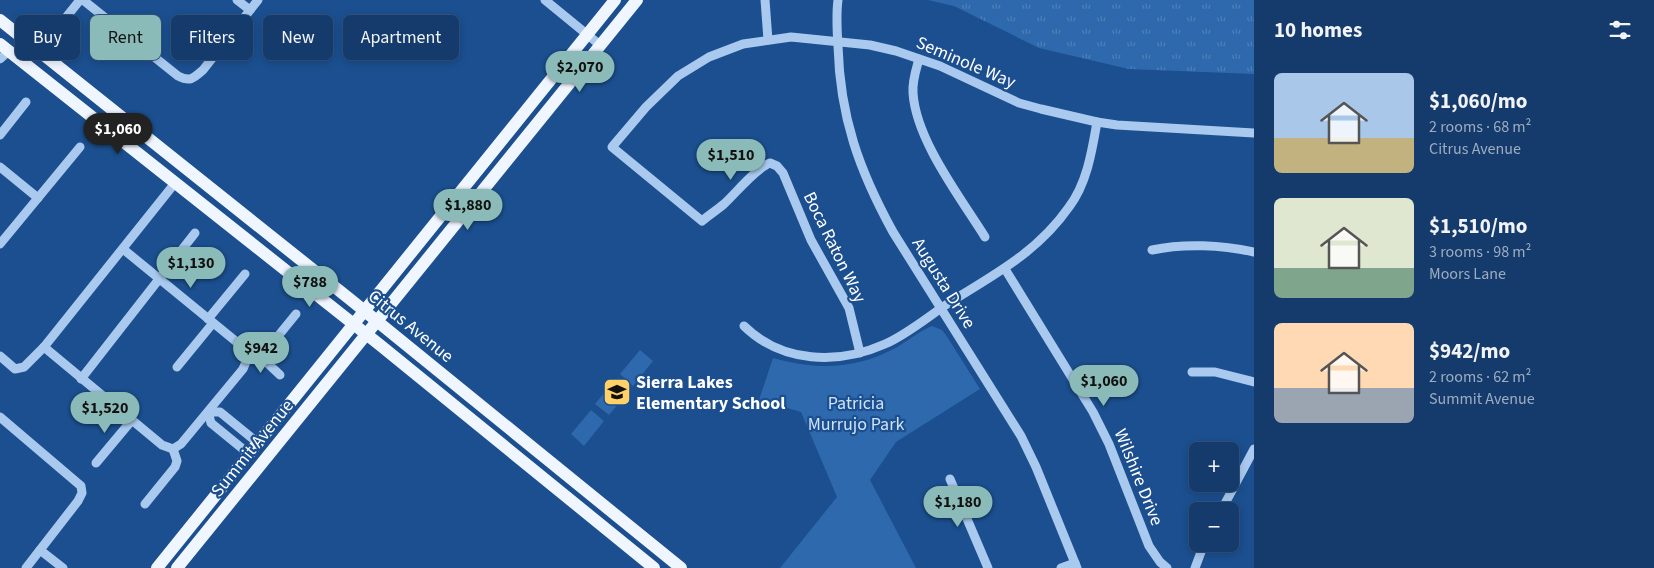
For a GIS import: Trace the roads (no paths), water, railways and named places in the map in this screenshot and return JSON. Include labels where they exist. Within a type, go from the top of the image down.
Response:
[{"type":"main road","name":"Summit Avenue","points":[[157,568],[615,0]]},
{"type":"main road","name":"Summit Avenue","points":[[177,568],[637,0]]},
{"type":"main road","name":"Citrus Avenue","points":[[0,20],[15,32]]},
{"type":"main road","name":"Citrus Avenue","points":[[2,49],[366,335],[654,568]]},
{"type":"main road","name":"Citrus Avenue","points":[[50,60],[681,568]]},
{"type":"street","points":[[69,15],[82,0],[178,76],[186,80],[194,78],[203,70],[258,0]]},
{"type":"street","points":[[237,0],[250,10]]},
{"type":"street","points":[[545,0],[600,45]]},
{"type":"street","points":[[765,0],[768,40]]},
{"type":"street","name":"Augusta Drive","points":[[838,0],[839,71],[851,139],[862,171],[893,232],[1021,436],[1036,467],[1076,565]]},
{"type":"street","name":"Seminole Way","points":[[770,163],[760,166],[752,177],[722,206],[702,221],[612,147],[646,107],[678,76],[710,57],[743,44],[791,37],[870,45],[940,66],[1020,103],[1098,122],[1138,127],[1254,133]]},
{"type":"street","points":[[919,59],[912,92],[922,130],[943,169],[985,237]]},
{"type":"street","points":[[0,135],[26,102]]},
{"type":"street","points":[[744,326],[763,341],[792,354],[828,358],[860,353],[886,344],[1006,269],[1043,239],[1063,216],[1075,198],[1089,163],[1098,122]]},
{"type":"street","points":[[0,244],[80,147]]},
{"type":"street","name":"Boca Raton Way","points":[[770,163],[777,166],[783,173],[811,240],[848,308],[860,353]]},
{"type":"street","points":[[0,167],[38,198]]},
{"type":"street","points":[[0,356],[15,369],[24,367],[44,348],[174,183]]},
{"type":"street","points":[[81,379],[195,233]]},
{"type":"street","points":[[1152,250],[1166,246],[1200,246],[1254,252]]},
{"type":"street","points":[[123,250],[244,348],[248,357],[243,369],[208,412],[181,444],[173,449]]},
{"type":"street","name":"Wilshire Drive","points":[[1006,269],[1093,412],[1109,444],[1149,546],[1160,562],[1167,568]]},
{"type":"street","points":[[177,367],[245,274]]},
{"type":"street","points":[[261,358],[296,314]]},
{"type":"street","points":[[44,348],[162,445],[173,449]]},
{"type":"street","points":[[248,357],[261,358],[280,375]]},
{"type":"street","points":[[1192,372],[1215,372],[1254,382]]},
{"type":"street","points":[[208,412],[220,412],[258,443]]},
{"type":"street","points":[[208,412],[211,423],[249,454]]},
{"type":"street","points":[[0,417],[81,486],[82,493],[78,501],[26,568]]},
{"type":"street","points":[[96,462],[132,420]]},
{"type":"street","points":[[222,432],[230,421]]},
{"type":"street","points":[[145,504],[175,467],[177,461],[173,449]]},
{"type":"street","points":[[1226,502],[1254,449]]},
{"type":"street","points":[[950,480],[988,568]]},
{"type":"street","points":[[40,550],[63,568]]},
{"type":"street","points":[[1195,568],[1201,552]]},
{"type":"street","points":[[1061,568],[1076,565]]},
{"type":"place","name":"Sierra Lakes Elementary School","points":[[617,392]]},
{"type":"park label","name":"Patricia Murrujo Park","points":[[856,413]]}]
